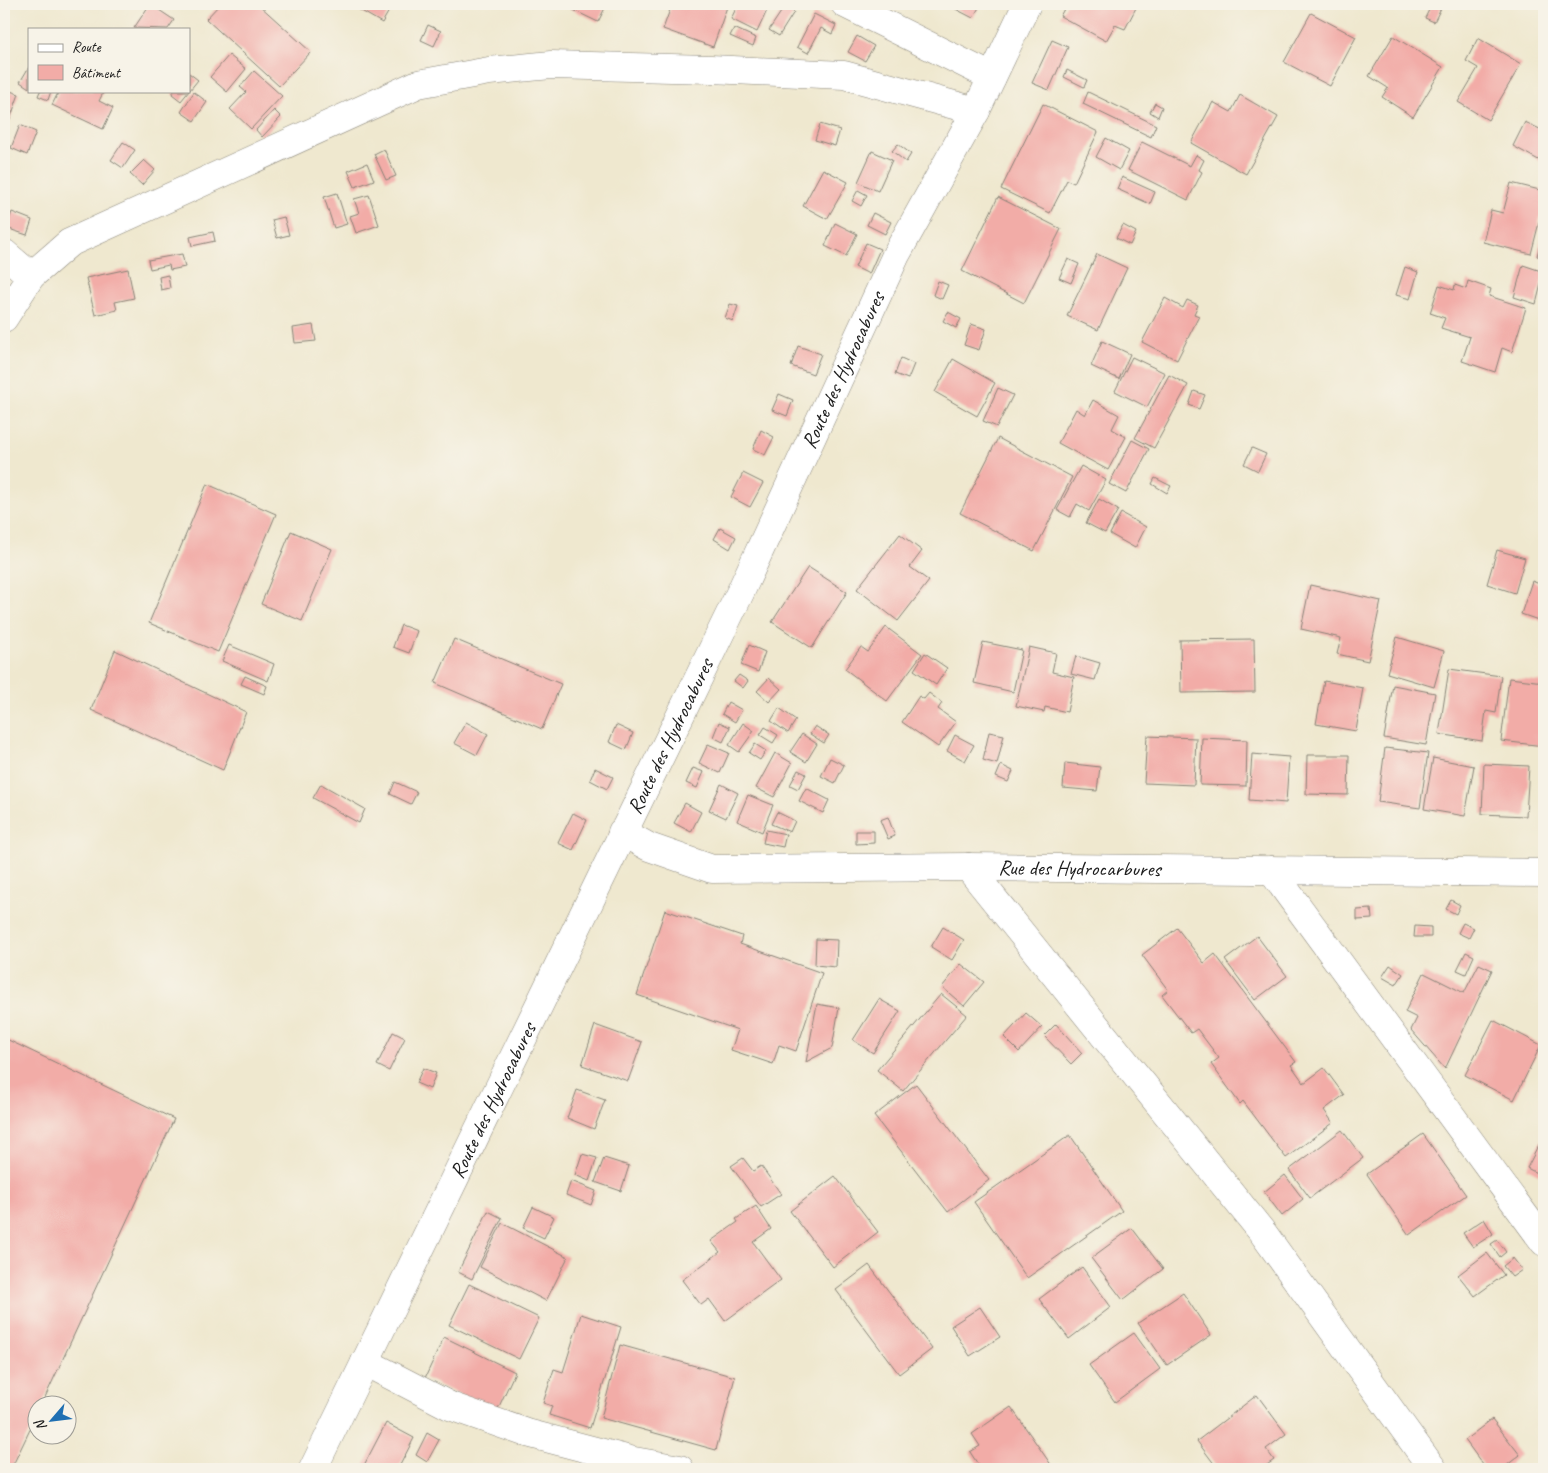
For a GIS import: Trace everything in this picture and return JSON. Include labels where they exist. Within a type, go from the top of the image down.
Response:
[{"type":"street","points":[[845,4],[992,77]]},
{"type":"street","name":"Route des Hydrocabures","points":[[313,1469],[740,593],[896,255],[976,111],[1027,4]]},
{"type":"street","points":[[4,318],[31,276],[69,243],[418,84],[479,73],[551,65],[844,75],[976,111]]},
{"type":"street","points":[[4,253],[31,276]]},
{"type":"street","name":"Rue des Hydrocarbures","points":[[622,832],[649,847],[712,869],[968,866],[1544,873]]},
{"type":"street","points":[[968,866],[1263,1233],[1433,1469]]},
{"type":"street","points":[[1270,870],[1544,1242]]},
{"type":"street","points":[[365,1362],[450,1406],[527,1433],[634,1461],[680,1469]]},
{"type":"building","points":[[150,4],[174,20],[169,28],[134,28]]},
{"type":"building","points":[[220,4],[258,4],[311,52],[279,86],[206,19]]},
{"type":"building","points":[[360,4],[393,4],[382,23],[358,9]]},
{"type":"building","points":[[561,4],[607,4],[598,22]]},
{"type":"building","points":[[672,4],[728,4],[713,47],[663,29]]},
{"type":"building","points":[[738,4],[770,4],[757,32],[731,19]]},
{"type":"building","points":[[946,4],[981,4],[973,18]]},
{"type":"building","points":[[1067,4],[1138,4],[1125,29],[1115,25],[1106,41],[1060,16]]},
{"type":"building","points":[[1432,4],[1443,4],[1434,22],[1425,18]]},
{"type":"building","points":[[785,6],[794,12],[779,36],[769,30]]},
{"type":"building","points":[[1311,13],[1356,37],[1330,86],[1284,62]]},
{"type":"building","points":[[814,14],[836,25],[832,34],[821,28],[808,53],[797,47]]},
{"type":"building","points":[[428,25],[441,31],[434,46],[421,40]]},
{"type":"building","points":[[734,28],[756,38],[753,46],[730,36]]},
{"type":"building","points":[[857,36],[874,46],[865,61],[848,52]]},
{"type":"building","points":[[1393,36],[1443,67],[1413,117],[1382,97],[1388,88],[1369,76]]},
{"type":"building","points":[[1478,38],[1521,64],[1488,120],[1458,102],[1478,68],[1466,61]]},
{"type":"building","points":[[1052,40],[1068,47],[1049,90],[1032,83]]},
{"type":"building","points":[[229,55],[246,69],[227,92],[210,77]]},
{"type":"building","points":[[28,69],[28,87],[20,82]]},
{"type":"building","points":[[1067,70],[1087,80],[1084,87],[1064,77]]},
{"type":"building","points":[[254,71],[282,96],[251,129],[230,109],[246,92],[240,87]]},
{"type":"building","points":[[190,74],[198,80],[190,90]]},
{"type":"building","points":[[10,91],[19,94],[8,125],[4,124],[4,108]]},
{"type":"building","points":[[40,92],[51,92],[48,100],[38,96]]},
{"type":"building","points":[[58,92],[104,92],[99,101],[113,108],[103,129],[52,105]]},
{"type":"building","points":[[173,92],[188,92],[181,101],[172,94]]},
{"type":"building","points":[[194,92],[207,102],[194,121],[181,112]]},
{"type":"building","points":[[1088,92],[1156,125],[1151,137],[1083,104]]},
{"type":"building","points":[[1240,95],[1278,117],[1246,174],[1191,143],[1213,102],[1231,112]]},
{"type":"building","points":[[1155,103],[1162,107],[1158,117],[1150,112]]},
{"type":"building","points":[[1043,104],[1098,132],[1074,183],[1067,180],[1050,213],[1001,189]]},
{"type":"building","points":[[274,110],[281,117],[262,137],[256,130]]},
{"type":"building","points":[[1525,122],[1544,131],[1544,163],[1513,146]]},
{"type":"building","points":[[820,124],[840,130],[835,146],[815,140]]},
{"type":"building","points":[[20,125],[36,132],[27,155],[11,148]]},
{"type":"building","points":[[1106,138],[1129,151],[1119,170],[1096,157]]},
{"type":"building","points":[[123,142],[135,150],[123,168],[111,160]]},
{"type":"building","points":[[1142,142],[1190,166],[1196,155],[1204,160],[1199,170],[1202,172],[1188,200],[1128,170]]},
{"type":"building","points":[[898,144],[911,154],[906,162],[892,151]]},
{"type":"building","points":[[384,149],[396,176],[386,180],[374,154]]},
{"type":"building","points":[[872,151],[892,160],[878,191],[858,182]]},
{"type":"building","points":[[144,160],[155,170],[142,185],[130,174]]},
{"type":"building","points":[[367,163],[374,180],[355,187],[348,171]]},
{"type":"building","points":[[823,169],[848,182],[827,219],[803,206]]},
{"type":"building","points":[[1122,177],[1155,192],[1150,204],[1117,189]]},
{"type":"building","points":[[1511,183],[1544,191],[1544,203],[1531,254],[1483,242],[1491,210],[1503,213]]},
{"type":"building","points":[[858,190],[867,195],[861,206],[852,201]]},
{"type":"building","points":[[337,193],[347,224],[334,228],[324,197]]},
{"type":"building","points":[[369,195],[379,225],[356,233],[350,216],[359,213],[354,199]]},
{"type":"building","points":[[998,197],[1061,229],[1024,303],[962,271]]},
{"type":"building","points":[[12,212],[32,220],[27,235],[6,228]]},
{"type":"building","points":[[873,213],[891,222],[885,234],[867,225]]},
{"type":"building","points":[[284,217],[289,235],[277,238],[272,220]]},
{"type":"building","points":[[835,223],[857,234],[846,256],[825,246]]},
{"type":"building","points":[[1123,225],[1136,232],[1130,245],[1116,238]]},
{"type":"building","points":[[1544,229],[1544,258],[1537,256]]},
{"type":"building","points":[[213,232],[215,241],[192,246],[190,237]]},
{"type":"building","points":[[866,243],[880,249],[869,274],[855,267]]},
{"type":"building","points":[[182,254],[185,267],[170,270],[169,265],[150,269],[148,260]]},
{"type":"building","points":[[1097,254],[1127,268],[1098,330],[1067,316]]},
{"type":"building","points":[[1068,259],[1079,264],[1071,283],[1059,278]]},
{"type":"building","points":[[1523,265],[1544,272],[1536,304],[1514,297]]},
{"type":"building","points":[[1405,267],[1418,272],[1410,299],[1396,295]]},
{"type":"building","points":[[128,269],[134,298],[115,302],[117,310],[95,315],[86,278]]},
{"type":"building","points":[[168,275],[170,288],[161,290],[159,277]]},
{"type":"building","points":[[938,281],[948,285],[942,299],[933,295]]},
{"type":"building","points":[[1468,281],[1491,289],[1489,296],[1526,308],[1512,352],[1502,348],[1495,372],[1462,361],[1470,337],[1441,328],[1445,318],[1430,313],[1439,285],[1454,290],[1455,285],[1466,289]]},
{"type":"building","points":[[1165,298],[1183,308],[1187,300],[1198,305],[1194,314],[1199,316],[1177,360],[1142,342]]},
{"type":"building","points":[[730,304],[738,306],[733,321],[725,318]]},
{"type":"building","points":[[948,312],[961,319],[956,328],[943,321]]},
{"type":"building","points":[[971,324],[986,329],[979,350],[964,345]]},
{"type":"building","points":[[313,325],[316,341],[295,343],[293,328]]},
{"type":"building","points":[[1102,341],[1130,354],[1119,379],[1091,366]]},
{"type":"building","points":[[798,346],[821,354],[813,374],[791,366]]},
{"type":"building","points":[[1132,357],[1165,373],[1147,407],[1115,391]]},
{"type":"building","points":[[901,358],[914,364],[908,379],[895,374]]},
{"type":"building","points":[[953,359],[995,383],[977,416],[935,392]]},
{"type":"building","points":[[1169,375],[1188,385],[1154,448],[1135,438]]},
{"type":"building","points":[[998,388],[1013,395],[997,427],[983,421]]},
{"type":"building","points":[[1194,391],[1205,395],[1199,409],[1189,405]]},
{"type":"building","points":[[779,394],[793,400],[787,416],[772,410]]},
{"type":"building","points":[[1093,400],[1119,415],[1112,429],[1126,437],[1108,470],[1058,443],[1076,409],[1085,415]]},
{"type":"building","points":[[761,430],[774,437],[765,455],[753,449]]},
{"type":"building","points":[[998,438],[1072,477],[1034,551],[960,513]]},
{"type":"building","points":[[1132,440],[1149,449],[1126,493],[1109,484]]},
{"type":"building","points":[[1252,448],[1266,454],[1258,471],[1244,464]]},
{"type":"building","points":[[1081,466],[1106,480],[1089,511],[1077,504],[1070,517],[1057,510]]},
{"type":"building","points":[[743,473],[763,483],[750,507],[731,497]]},
{"type":"building","points":[[1155,478],[1171,486],[1167,493],[1152,484]]},
{"type":"building","points":[[207,484],[276,514],[218,652],[149,623]]},
{"type":"building","points":[[1099,499],[1118,510],[1105,533],[1086,523]]},
{"type":"building","points":[[1121,513],[1146,527],[1135,548],[1110,534]]},
{"type":"building","points":[[720,528],[736,537],[730,549],[714,539]]},
{"type":"building","points":[[291,531],[332,549],[302,621],[261,604]]},
{"type":"building","points":[[900,534],[922,551],[910,567],[929,581],[898,621],[857,589]]},
{"type":"building","points":[[1497,550],[1525,558],[1515,593],[1487,584]]},
{"type":"building","points":[[808,567],[847,592],[812,648],[772,622]]},
{"type":"building","points":[[1544,579],[1544,622],[1521,614],[1532,581],[1542,585]]},
{"type":"building","points":[[1310,585],[1381,601],[1368,661],[1337,654],[1341,638],[1301,629]]},
{"type":"building","points":[[401,625],[417,631],[409,653],[393,647]]},
{"type":"building","points":[[886,627],[922,654],[887,701],[845,669],[861,647],[868,652]]},
{"type":"building","points":[[1397,637],[1444,651],[1434,687],[1387,673]]},
{"type":"building","points":[[454,639],[561,684],[542,729],[435,683]]},
{"type":"building","points":[[1254,639],[1255,692],[1181,693],[1180,640]]},
{"type":"building","points":[[983,642],[1022,650],[1013,692],[974,683]]},
{"type":"building","points":[[229,645],[274,664],[268,681],[222,661]]},
{"type":"building","points":[[749,645],[765,652],[758,672],[741,665]]},
{"type":"building","points":[[1029,647],[1056,653],[1052,672],[1074,677],[1067,712],[1045,707],[1044,712],[1016,706]]},
{"type":"building","points":[[115,650],[246,712],[223,770],[91,710]]},
{"type":"building","points":[[925,653],[947,668],[936,685],[914,670]]},
{"type":"building","points":[[1076,656],[1100,663],[1095,680],[1071,674]]},
{"type":"building","points":[[1449,669],[1501,676],[1496,713],[1486,711],[1482,741],[1439,734]]},
{"type":"building","points":[[739,675],[748,681],[743,688],[734,681]]},
{"type":"building","points":[[245,676],[267,686],[264,694],[241,684]]},
{"type":"building","points":[[769,678],[781,689],[769,702],[757,691]]},
{"type":"building","points":[[1509,678],[1544,682],[1544,746],[1501,741]]},
{"type":"building","points":[[1324,681],[1363,688],[1356,731],[1316,724]]},
{"type":"building","points":[[1393,685],[1435,693],[1426,745],[1384,738]]},
{"type":"building","points":[[929,693],[942,703],[938,709],[956,722],[938,747],[902,722],[919,696],[924,699]]},
{"type":"building","points":[[728,702],[742,710],[735,722],[722,714]]},
{"type":"building","points":[[779,708],[796,720],[788,733],[771,721]]},
{"type":"building","points":[[466,722],[488,734],[477,755],[454,743]]},
{"type":"building","points":[[719,722],[730,727],[723,742],[713,737]]},
{"type":"building","points":[[743,723],[754,731],[739,752],[729,745]]},
{"type":"building","points":[[616,725],[633,733],[626,750],[609,742]]},
{"type":"building","points":[[815,726],[829,735],[824,743],[810,734]]},
{"type":"building","points":[[765,727],[778,735],[773,743],[760,735]]},
{"type":"building","points":[[989,732],[1004,735],[997,764],[983,760]]},
{"type":"building","points":[[802,734],[817,744],[806,762],[790,752]]},
{"type":"building","points":[[955,735],[974,745],[965,761],[947,751]]},
{"type":"building","points":[[1147,736],[1196,738],[1194,785],[1144,783]]},
{"type":"building","points":[[1202,738],[1247,740],[1246,786],[1200,785]]},
{"type":"building","points":[[708,744],[729,753],[720,773],[699,763]]},
{"type":"building","points":[[755,744],[766,751],[760,760],[749,753]]},
{"type":"building","points":[[1385,748],[1428,753],[1420,808],[1378,802]]},
{"type":"building","points":[[775,753],[792,763],[774,797],[756,788]]},
{"type":"building","points":[[1252,754],[1289,757],[1286,803],[1249,800]]},
{"type":"building","points":[[1307,755],[1349,755],[1348,795],[1306,794]]},
{"type":"building","points":[[830,758],[844,765],[835,783],[821,776]]},
{"type":"building","points":[[1433,758],[1474,766],[1465,816],[1424,809]]},
{"type":"building","points":[[1065,763],[1100,767],[1097,791],[1063,788]]},
{"type":"building","points":[[1484,764],[1529,766],[1526,816],[1482,814]]},
{"type":"building","points":[[1001,765],[1013,771],[1008,782],[996,777]]},
{"type":"building","points":[[595,768],[613,777],[607,789],[590,780]]},
{"type":"building","points":[[693,768],[704,772],[697,788],[686,783]]},
{"type":"building","points":[[798,770],[806,774],[798,789],[790,785]]},
{"type":"building","points":[[395,782],[417,792],[411,804],[390,794]]},
{"type":"building","points":[[321,784],[365,809],[359,823],[313,798]]},
{"type":"building","points":[[721,784],[738,793],[726,818],[709,810]]},
{"type":"building","points":[[806,788],[829,800],[823,813],[799,801]]},
{"type":"building","points":[[748,795],[773,805],[762,832],[737,821]]},
{"type":"building","points":[[685,803],[701,812],[691,832],[674,823]]},
{"type":"building","points":[[777,812],[795,821],[790,832],[771,824]]},
{"type":"building","points":[[573,813],[587,820],[573,850],[558,843]]},
{"type":"building","points":[[888,817],[895,836],[888,839],[880,820]]},
{"type":"building","points":[[766,830],[786,834],[783,847],[763,843]]},
{"type":"building","points":[[856,831],[874,831],[874,843],[856,844]]},
{"type":"building","points":[[1451,900],[1460,905],[1456,914],[1446,909]]},
{"type":"building","points":[[1371,909],[1372,919],[1357,920],[1357,910]]},
{"type":"building","points":[[665,910],[742,936],[740,944],[822,973],[796,1051],[779,1045],[773,1064],[731,1050],[738,1030],[637,995]]},
{"type":"building","points":[[1463,923],[1474,928],[1469,938],[1458,933]]},
{"type":"building","points":[[1415,926],[1431,927],[1431,937],[1414,937]]},
{"type":"building","points":[[943,927],[964,940],[952,960],[931,947]]},
{"type":"building","points":[[1177,928],[1204,963],[1215,954],[1296,1062],[1291,1065],[1304,1083],[1324,1068],[1344,1095],[1324,1110],[1333,1123],[1286,1158],[1243,1101],[1240,1104],[1211,1064],[1219,1058],[1197,1029],[1191,1033],[1162,995],[1168,990],[1142,955]]},
{"type":"building","points":[[1257,936],[1287,976],[1255,1000],[1225,960]]},
{"type":"building","points":[[816,939],[837,940],[836,967],[815,965]]},
{"type":"building","points":[[1466,952],[1474,956],[1466,974],[1457,970]]},
{"type":"building","points":[[961,964],[984,982],[964,1006],[942,987]]},
{"type":"building","points":[[1479,964],[1492,970],[1445,1069],[1411,1030],[1417,1018],[1405,1012],[1424,973],[1464,993]]},
{"type":"building","points":[[1390,965],[1403,974],[1396,985],[1382,977]]},
{"type":"building","points":[[941,994],[967,1015],[903,1091],[877,1070]]},
{"type":"building","points":[[879,999],[900,1011],[873,1053],[853,1040]]},
{"type":"building","points":[[817,1004],[839,1008],[832,1048],[806,1062]]},
{"type":"building","points":[[1026,1013],[1042,1027],[1019,1052],[1004,1037]]},
{"type":"building","points":[[1493,1020],[1541,1045],[1514,1100],[1465,1075]]},
{"type":"building","points":[[1056,1024],[1082,1053],[1071,1064],[1044,1036]]},
{"type":"building","points":[[595,1025],[642,1042],[628,1081],[582,1065]]},
{"type":"building","points":[[393,1032],[405,1038],[389,1071],[377,1065]]},
{"type":"building","points":[[4,1038],[174,1119],[46,1396],[28,1396],[28,1434],[11,1469],[4,1469]]},
{"type":"building","points":[[423,1068],[436,1073],[430,1089],[416,1083]]},
{"type":"building","points":[[916,1084],[989,1180],[948,1212],[874,1116]]},
{"type":"building","points":[[577,1090],[605,1100],[594,1129],[567,1118]]},
{"type":"building","points":[[1342,1130],[1363,1158],[1310,1198],[1289,1170]]},
{"type":"building","points":[[1423,1134],[1466,1195],[1409,1235],[1367,1174]]},
{"type":"building","points":[[1070,1135],[1122,1211],[1027,1278],[974,1202]]},
{"type":"building","points":[[1544,1135],[1544,1177],[1527,1168]]},
{"type":"building","points":[[582,1154],[597,1158],[589,1181],[575,1175]]},
{"type":"building","points":[[604,1158],[629,1166],[621,1191],[595,1182]]},
{"type":"building","points":[[743,1158],[753,1171],[761,1166],[781,1194],[761,1207],[731,1166]]},
{"type":"building","points":[[1285,1175],[1303,1199],[1282,1216],[1264,1192]]},
{"type":"building","points":[[835,1176],[878,1232],[833,1267],[790,1211]]},
{"type":"building","points":[[571,1181],[596,1191],[591,1205],[566,1195]]},
{"type":"building","points":[[756,1206],[771,1229],[753,1242],[781,1280],[725,1321],[709,1299],[701,1305],[682,1280],[720,1252],[711,1241],[738,1222],[736,1219]]},
{"type":"building","points":[[533,1207],[554,1217],[544,1238],[523,1228]]},
{"type":"building","points":[[488,1211],[502,1218],[472,1279],[458,1272]]},
{"type":"building","points":[[1484,1219],[1493,1234],[1473,1247],[1463,1233]]},
{"type":"building","points":[[502,1223],[568,1257],[546,1301],[480,1267]]},
{"type":"building","points":[[1132,1228],[1163,1269],[1123,1300],[1091,1258]]},
{"type":"building","points":[[1497,1240],[1506,1252],[1500,1257],[1491,1244]]},
{"type":"building","points":[[1487,1253],[1504,1275],[1475,1296],[1458,1275]]},
{"type":"building","points":[[1513,1258],[1522,1270],[1512,1277],[1503,1266]]},
{"type":"building","points":[[869,1265],[932,1349],[899,1374],[836,1290]]},
{"type":"building","points":[[1082,1267],[1111,1307],[1069,1339],[1039,1299]]},
{"type":"building","points":[[469,1284],[539,1318],[519,1359],[449,1325]]},
{"type":"building","points":[[1183,1293],[1211,1335],[1167,1365],[1138,1323]]},
{"type":"building","points":[[980,1307],[1000,1337],[970,1356],[951,1326]]},
{"type":"building","points":[[581,1314],[621,1327],[590,1428],[549,1415],[552,1406],[543,1403],[554,1369],[563,1372]]},
{"type":"building","points":[[1134,1333],[1160,1369],[1115,1402],[1089,1365]]},
{"type":"building","points":[[444,1337],[515,1372],[496,1413],[425,1378]]},
{"type":"building","points":[[620,1345],[735,1377],[716,1450],[601,1418]]},
{"type":"building","points":[[1257,1395],[1286,1434],[1266,1449],[1274,1460],[1261,1469],[1249,1469],[1245,1465],[1240,1469],[1218,1469],[1197,1441]]},
{"type":"building","points":[[1011,1407],[1054,1469],[981,1469],[970,1452],[980,1446],[972,1434]]},
{"type":"building","points":[[1492,1419],[1520,1455],[1502,1469],[1486,1469],[1465,1440]]},
{"type":"building","points":[[386,1423],[414,1438],[398,1469],[362,1469]]},
{"type":"building","points":[[427,1433],[439,1440],[427,1462],[416,1455]]}]
